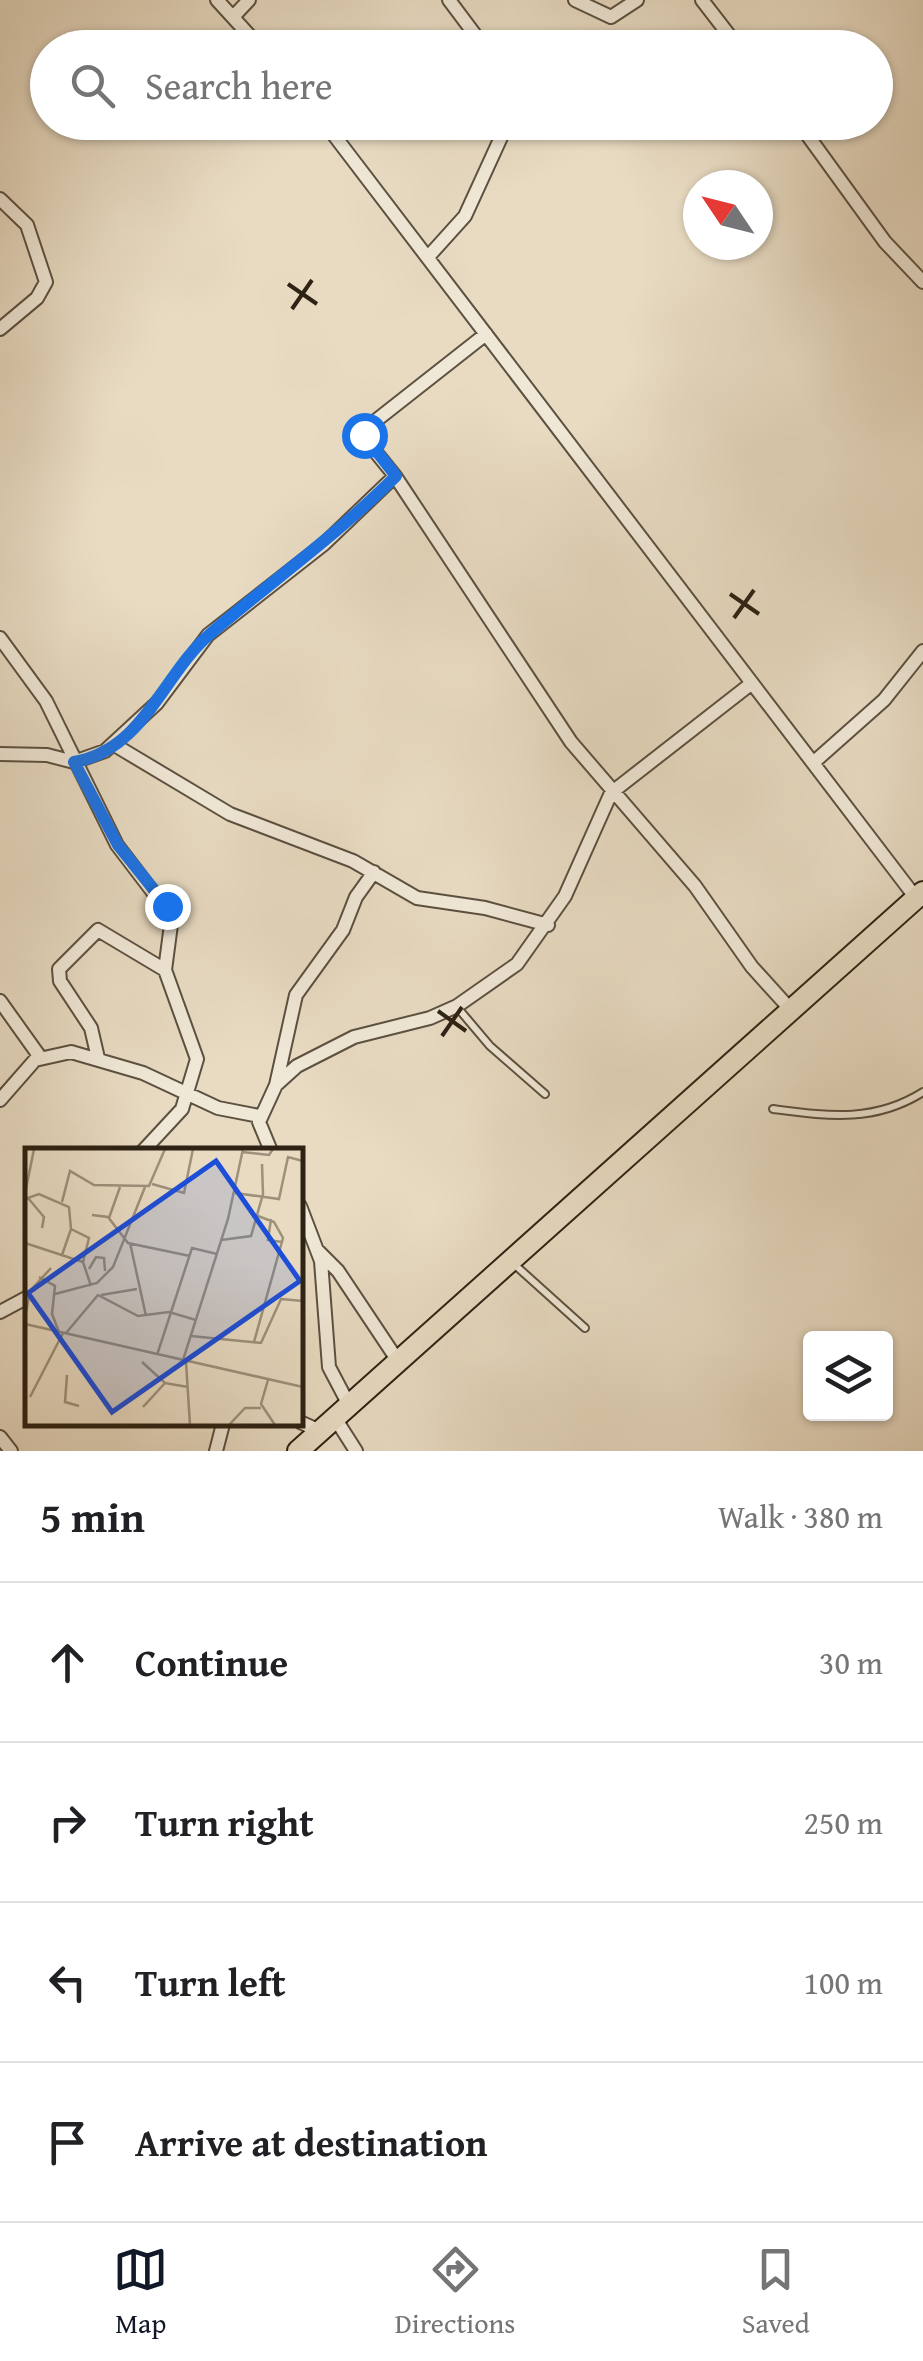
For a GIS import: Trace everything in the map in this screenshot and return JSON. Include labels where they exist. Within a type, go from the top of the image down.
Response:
[{"type":"main road","points":[[298,1451],[920,895]]},
{"type":"street","points":[[217,0],[244,30]]},
{"type":"street","points":[[232,17],[250,0]]},
{"type":"street","points":[[448,0],[471,30]]},
{"type":"street","points":[[575,0],[611,16],[637,0]]},
{"type":"street","points":[[702,0],[725,30]]},
{"type":"street","points":[[338,140],[813,764],[920,895]]},
{"type":"street","points":[[428,258],[464,216],[500,140]]},
{"type":"street","points":[[811,140],[885,242],[923,282]]},
{"type":"street","points":[[0,199],[28,225],[46,282],[37,298],[0,329]]},
{"type":"street","points":[[486,334],[366,430],[366,440],[396,476],[554,718],[611,792],[695,886],[752,967],[790,1010]]},
{"type":"street","points":[[0,754],[47,755],[74,762],[96,756],[114,744],[156,704],[208,635],[324,544],[396,476]]},
{"type":"street","points":[[0,638],[46,701],[118,845],[172,916],[165,970],[196,1050],[188,1098],[146,1148]]},
{"type":"street","points":[[813,764],[884,700],[923,652]]},
{"type":"street","points":[[276,1085],[321,1051],[457,1006],[518,964],[548,925],[611,792],[752,683]]},
{"type":"street","points":[[114,744],[230,814],[374,872],[428,902],[484,908],[548,925]]},
{"type":"street","points":[[270,1148],[261,1132],[259,1116],[276,1085],[300,986],[343,930],[356,897],[374,872]]},
{"type":"street","points":[[98,1058],[91,1028],[60,981],[59,969],[98,930],[165,970]]},
{"type":"street","points":[[0,1001],[40,1057]]},
{"type":"street","points":[[0,1100],[40,1057],[71,1052],[143,1073],[188,1098],[259,1116]]},
{"type":"street","points":[[302,1211],[317,1250],[334,1418],[356,1451]]},
{"type":"street","points":[[317,1250],[330,1260],[398,1361]]},
{"type":"street","points":[[0,1312],[25,1298]]},
{"type":"street","points":[[302,1422],[334,1418]]},
{"type":"street","points":[[216,1451],[222,1426]]},
{"type":"street","points":[[0,1437],[10,1451]]},
{"type":"lane","points":[[457,1006],[490,1046],[545,1094]]},
{"type":"lane","points":[[772,1109],[825,1116],[875,1114],[923,1092]]},
{"type":"lane","points":[[511,1260],[586,1328]]},
{"type":"route","points":[[167,906],[126,858],[74,762],[105,751],[134,728],[203,641],[324,544],[396,476],[364,435]]}]
